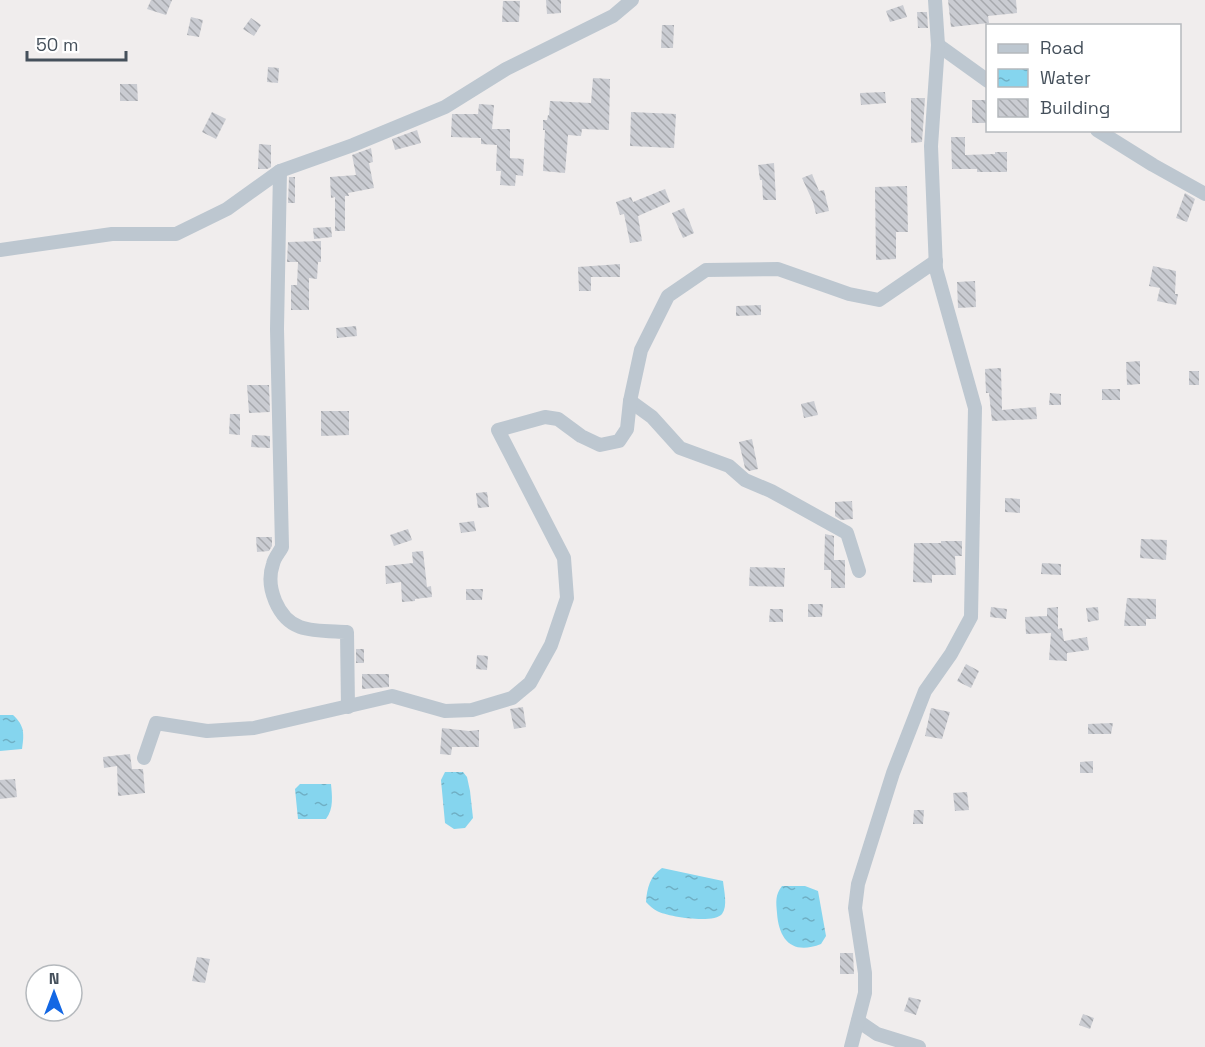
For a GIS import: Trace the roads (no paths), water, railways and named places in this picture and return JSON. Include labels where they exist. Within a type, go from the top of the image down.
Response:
[{"type":"street","points":[[0,250],[112,234],[176,234],[227,209],[280,171],[353,145],[445,107],[506,69],[613,16],[632,0]]},
{"type":"street","points":[[850,1047],[865,993],[865,973],[855,908],[858,884],[893,773],[925,691],[951,654],[971,617],[975,408],[936,269],[931,146],[938,45],[935,0]]},
{"type":"street","points":[[938,45],[986,80]]},
{"type":"street","points":[[1100,132],[1205,194]]},
{"type":"street","points":[[280,171],[277,329],[282,548],[272,565],[272,585],[277,606],[286,620],[302,628],[347,632],[348,707]]},
{"type":"street","points":[[144,758],[156,723],[207,731],[243,729],[392,696],[445,711],[472,710],[512,698],[530,683],[551,645],[567,598],[564,558],[498,430],[545,417],[558,419],[581,436],[600,445],[619,441],[627,429],[630,401],[641,350],[668,296],[706,270],[778,268],[849,294],[879,300],[936,261]]},
{"type":"street","points":[[630,401],[652,417],[680,448],[729,466],[745,480],[771,491],[847,533],[859,571]]},
{"type":"street","points":[[858,1021],[877,1034],[919,1047]]},
{"type":"water","points":[[0,715],[13,715],[20,723],[23,735],[22,749],[0,751]]},
{"type":"water","points":[[445,772],[463,772],[467,777],[473,818],[465,828],[454,829],[445,823],[441,780]]},
{"type":"water","points":[[300,784],[331,784],[331,806],[326,819],[298,819],[295,789]]},
{"type":"water","points":[[662,868],[723,881],[725,903],[722,914],[710,919],[701,919],[680,917],[653,908],[646,902],[648,887]]},
{"type":"water","points":[[782,886],[805,886],[818,891],[826,936],[821,944],[803,948],[789,943],[784,938],[778,923],[776,905]]}]
